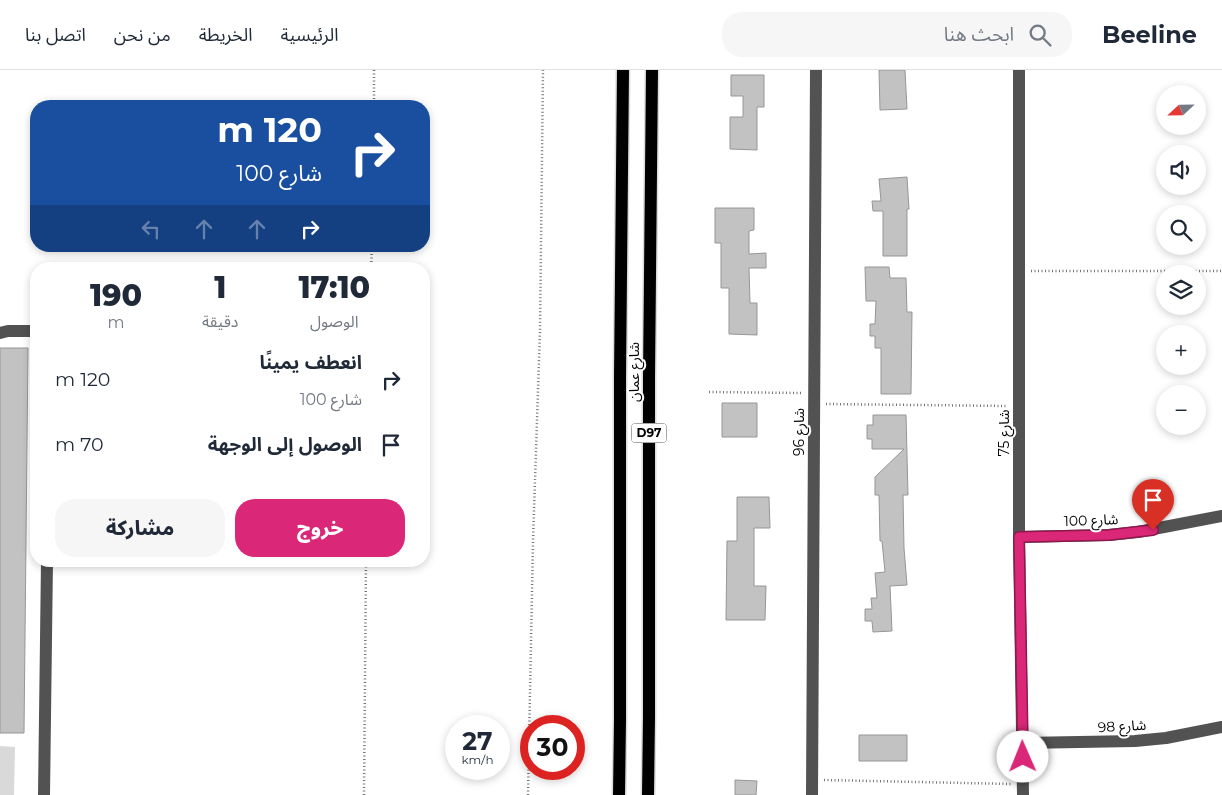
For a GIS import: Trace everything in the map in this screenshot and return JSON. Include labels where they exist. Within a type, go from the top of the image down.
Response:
[{"type":"main road","name":"شارع عمان","points":[[619,795],[623,70]]},
{"type":"main road","name":"شارع عمان","points":[[648,795],[650,717],[649,377],[652,70]]},
{"type":"street","name":"شارع 96","points":[[812,795],[816,70]]},
{"type":"street","name":"شارع 75","points":[[1019,70],[1019,537],[1023,790]]},
{"type":"street","points":[[0,333],[30,331]]},
{"type":"street","name":"شارع 100","points":[[1019,537],[1109,535],[1138,532],[1222,516]]},
{"type":"street","points":[[44,795],[47,567]]},
{"type":"street","name":"شارع 98","points":[[1023,743],[1135,741],[1166,738],[1222,727]]},
{"type":"path","points":[[374,70],[374,100]]},
{"type":"path","points":[[528,795],[540,331],[543,70]]},
{"type":"path","points":[[1019,271],[1222,270]]},
{"type":"path","points":[[709,392],[814,399],[1019,406]]},
{"type":"path","points":[[364,795],[366,567]]},
{"type":"path","points":[[812,780],[1023,790]]},
{"type":"shaded area","points":[[0,746],[15,747],[14,795],[0,795]]},
{"type":"building","points":[[879,70],[905,70],[907,109],[880,110]]},
{"type":"building","points":[[731,75],[764,75],[764,107],[757,107],[757,150],[730,149],[730,117],[743,117],[743,96],[731,96]]},
{"type":"building","points":[[907,177],[909,209],[907,209],[907,256],[883,256],[883,211],[873,211],[872,201],[881,201],[879,179]]},
{"type":"building","points":[[715,208],[754,208],[754,230],[749,231],[749,254],[766,253],[766,268],[749,268],[750,303],[757,303],[757,335],[729,334],[729,288],[721,288],[721,243],[715,243]]},
{"type":"building","points":[[865,267],[889,267],[890,278],[906,278],[907,312],[912,312],[911,394],[881,394],[881,348],[875,348],[875,336],[870,336],[870,324],[875,324],[876,301],[866,301]]},
{"type":"building","points":[[0,348],[28,348],[24,733],[0,733]]},
{"type":"building","points":[[722,403],[757,403],[757,437],[722,437]]},
{"type":"building","points":[[873,415],[906,415],[908,495],[903,495],[907,585],[890,586],[892,631],[873,632],[872,621],[865,621],[865,609],[872,609],[871,598],[877,598],[875,573],[885,572],[882,541],[880,541],[879,495],[875,495],[875,477],[904,449],[872,449],[872,439],[867,439],[867,425],[873,425]]},
{"type":"building","points":[[737,497],[769,497],[770,528],[754,528],[754,586],[766,586],[765,620],[726,620],[727,541],[737,541]]},
{"type":"building","points":[[859,735],[907,735],[907,761],[859,761]]},
{"type":"building","points":[[735,780],[757,781],[756,795],[735,795]]},
{"type":"route","points":[[1023,757],[1019,537],[1109,535],[1153,530]]}]
